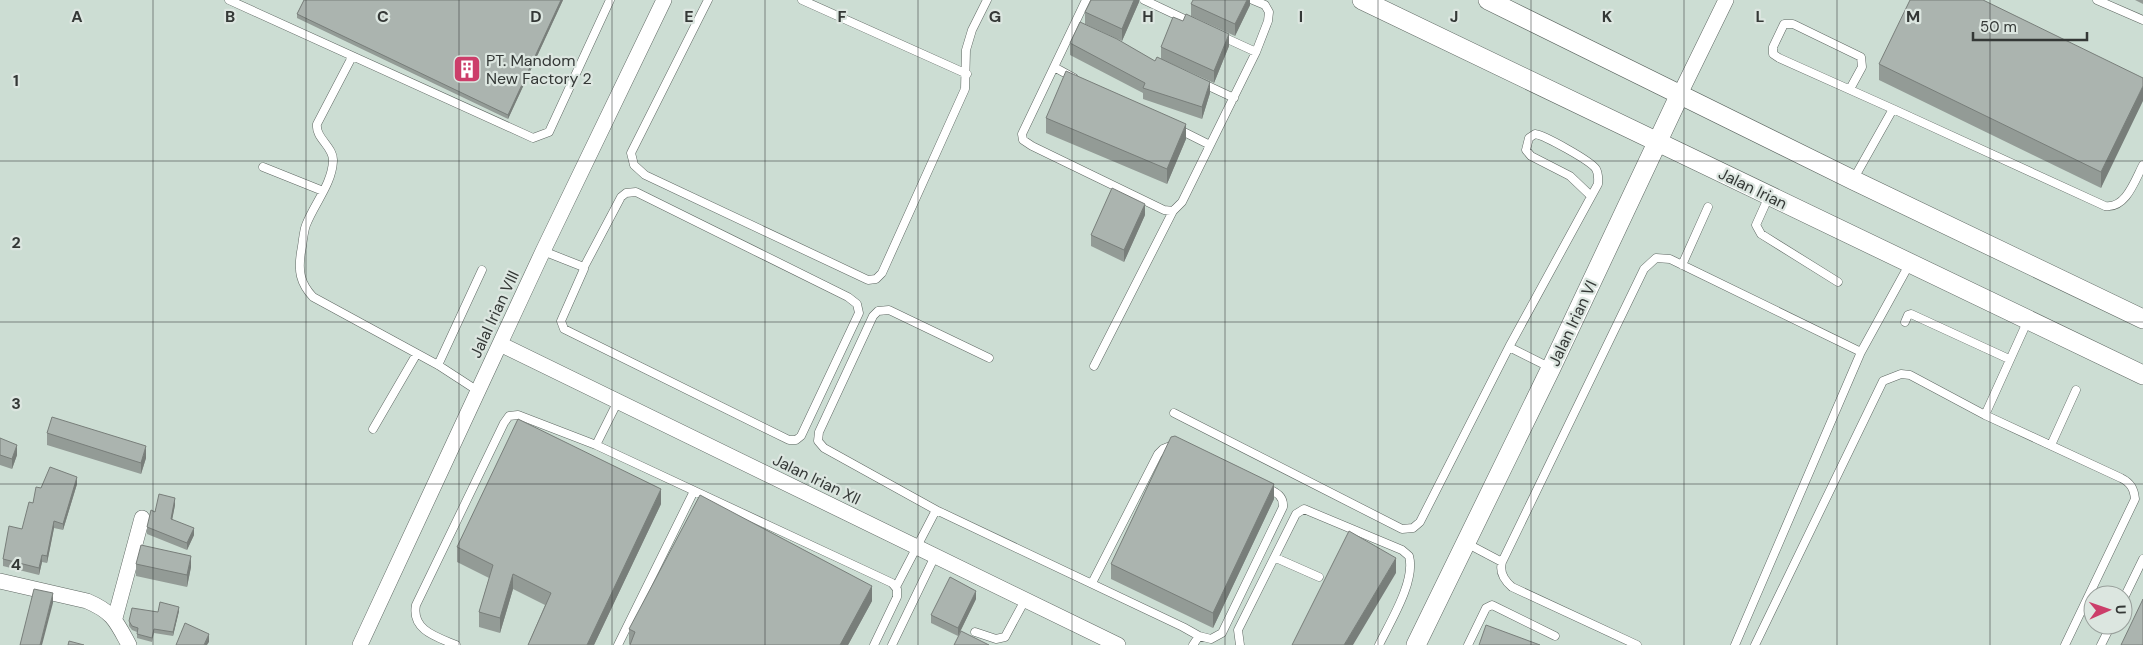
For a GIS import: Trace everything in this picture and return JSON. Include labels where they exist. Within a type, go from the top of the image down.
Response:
[{"type":"street","name":"Jalal Irian VIII","points":[[360,645],[543,251],[664,0]]},
{"type":"street","name":"Jalan Irian","points":[[1362,0],[2143,375]]},
{"type":"street","points":[[1488,0],[1853,180],[2143,319]]},
{"type":"street","name":"Jalan Irian VI","points":[[1416,645],[1551,368],[1656,142],[1726,0]]},
{"type":"street","name":"Jalan Irian XII","points":[[500,344],[1118,645]]},
{"type":"street","points":[[115,618],[142,518]]},
{"type":"street","points":[[0,581],[87,601],[115,618],[129,645]]},
{"type":"lane","points":[[230,0],[529,137],[538,138],[545,135],[551,127],[610,0]]},
{"type":"lane","points":[[708,0],[631,152],[634,165],[645,174],[861,278],[876,279],[882,273],[965,89],[967,74],[966,50],[972,30],[986,0]]},
{"type":"lane","points":[[802,0],[967,74]]},
{"type":"lane","points":[[1086,0],[1022,134],[1024,140],[1032,146],[1164,210],[1173,211]]},
{"type":"lane","points":[[1144,0],[1204,28]]},
{"type":"lane","points":[[1094,366],[1173,211],[1182,202],[1256,52],[1268,21],[1269,12],[1265,5],[1253,0]]},
{"type":"lane","points":[[2097,0],[2143,20]]},
{"type":"lane","points":[[1850,90],[1862,67],[1860,57],[1793,24],[1784,24],[1773,47],[1774,54],[1850,90],[2105,206],[2115,206],[2122,200],[2143,165]]},
{"type":"lane","points":[[1074,25],[1083,29]]},
{"type":"lane","points":[[1213,32],[1256,52]]},
{"type":"lane","points":[[352,57],[317,124],[318,133],[334,159],[323,191],[306,226],[299,264],[303,284],[313,297],[416,356],[438,365],[478,391]]},
{"type":"lane","points":[[1054,68],[1080,80]]},
{"type":"lane","points":[[1190,78],[1234,98]]},
{"type":"lane","points":[[1853,180],[1893,109]]},
{"type":"lane","points":[[1167,123],[1210,145]]},
{"type":"lane","points":[[1174,413],[1402,529],[1413,528],[1420,522],[1508,347],[1598,184],[1598,176],[1594,167],[1546,137],[1535,134],[1529,138],[1526,150],[1531,156],[1570,176],[1591,196]]},
{"type":"lane","points":[[262,167],[323,191]]},
{"type":"lane","points":[[636,192],[848,297],[857,304],[859,313],[800,436],[796,440],[789,440],[564,329],[561,321],[584,272],[584,268],[621,197],[626,193],[636,192]]},
{"type":"lane","points":[[1769,196],[1756,226],[1761,234],[1838,282]]},
{"type":"lane","points":[[1682,265],[1708,208]]},
{"type":"lane","points":[[543,251],[584,268]]},
{"type":"lane","points":[[1637,645],[1512,587],[1502,574],[1502,562],[1644,269],[1651,260],[1659,256],[1682,265],[1861,352]]},
{"type":"lane","points":[[1735,645],[1861,352],[1910,263]]},
{"type":"lane","points":[[438,365],[482,270]]},
{"type":"lane","points":[[989,358],[889,310],[878,311],[873,316],[819,432],[818,441],[824,448],[936,510],[1092,583],[1199,636],[1211,639],[1222,632],[1283,507],[1283,500],[1279,494],[1260,484]]},
{"type":"lane","points":[[1905,322],[1908,315],[1911,314],[2009,359]]},
{"type":"lane","points":[[1985,415],[2028,320]]},
{"type":"lane","points":[[1508,347],[1551,368]]},
{"type":"lane","points":[[373,429],[416,356]]},
{"type":"lane","points":[[1755,645],[1883,381],[1901,374],[1910,375],[1985,415],[2128,482],[2134,493],[2135,500],[2065,645]]},
{"type":"lane","points":[[2051,445],[2076,390]]},
{"type":"lane","points":[[596,445],[618,401]]},
{"type":"lane","points":[[456,645],[426,630],[419,624],[415,614],[416,605],[507,419],[512,415],[521,415],[596,445],[885,579],[896,587]]},
{"type":"lane","points":[[1092,583],[1158,454],[1169,446],[1180,445]]},
{"type":"lane","points":[[618,645],[694,491]]},
{"type":"lane","points":[[1240,645],[1238,630],[1276,558],[1296,514],[1304,508],[1402,550],[1409,556],[1411,568],[1409,580],[1379,645]]},
{"type":"lane","points":[[874,645],[897,597],[896,587],[936,510]]},
{"type":"lane","points":[[1466,543],[1502,562]]},
{"type":"lane","points":[[892,645],[935,556]]},
{"type":"lane","points":[[1276,558],[1319,576]]},
{"type":"lane","points":[[2130,585],[2143,559]]},
{"type":"lane","points":[[976,632],[996,639],[1005,637],[1025,600]]},
{"type":"lane","points":[[1468,645],[1486,608],[1492,605],[1554,636]]},
{"type":"lane","points":[[1193,645],[1199,636]]},
{"type":"shaded area","points":[[0,0],[2143,0],[2143,645],[0,645]]},
{"type":"building","name":"PT. Mandom New Factory 2","points":[[304,0],[561,0],[508,115],[297,14]]},
{"type":"building","points":[[1091,0],[1134,0],[1122,29],[1085,12]]},
{"type":"building","points":[[1193,0],[1247,0],[1235,24],[1191,4]]},
{"type":"building","points":[[1910,0],[1983,0],[2143,78],[2143,86],[2101,172],[1879,64]]},
{"type":"building","points":[[1186,14],[1229,34],[1214,71],[1161,47],[1173,17],[1183,21]]},
{"type":"building","points":[[1080,22],[1117,39],[1155,61],[1157,57],[1210,82],[1202,107],[1143,88],[1145,83],[1070,43]]},
{"type":"building","points":[[1066,71],[1186,124],[1167,169],[1046,118]]},
{"type":"building","points":[[1112,188],[1145,204],[1124,250],[1091,235]]},
{"type":"building","points":[[52,417],[146,446],[141,463],[47,433]]},
{"type":"building","points":[[518,419],[661,489],[587,645],[528,645],[551,593],[513,574],[500,618],[479,612],[493,565],[457,547]]},
{"type":"building","points":[[1175,436],[1274,484],[1213,613],[1111,564],[1171,437]]},
{"type":"building","points":[[0,438],[17,445],[12,459],[0,455]]},
{"type":"building","points":[[50,467],[77,477],[63,524],[54,521],[47,556],[42,555],[39,568],[3,559],[9,526],[22,529],[29,502],[33,503],[36,487],[41,488]]},
{"type":"building","points":[[159,494],[175,498],[171,519],[194,528],[187,543],[147,527],[151,510],[155,512]]},
{"type":"building","points":[[700,495],[872,586],[840,645],[630,645],[635,632],[629,629]]},
{"type":"building","points":[[1349,531],[1396,558],[1344,645],[1292,645]]},
{"type":"building","points":[[141,545],[191,556],[187,575],[136,564]]},
{"type":"building","points":[[950,577],[976,591],[958,628],[931,615]]},
{"type":"building","points":[[34,589],[53,593],[40,645],[20,645]]},
{"type":"building","points":[[2143,599],[2143,645],[2121,645],[2126,635],[2133,635],[2133,620]]},
{"type":"building","points":[[160,602],[179,607],[173,632],[154,629],[152,638],[137,634],[138,628],[132,626],[129,621],[132,608],[158,612]]},
{"type":"building","points":[[185,623],[209,634],[204,645],[176,645]]},
{"type":"building","points":[[1486,625],[1540,645],[1479,645]]},
{"type":"building","points":[[961,631],[989,645],[954,645]]},
{"type":"building","points":[[69,641],[84,645],[68,645]]},
{"type":"place","name":"PT. Mandom New Factory 2","points":[[467,69]]}]
